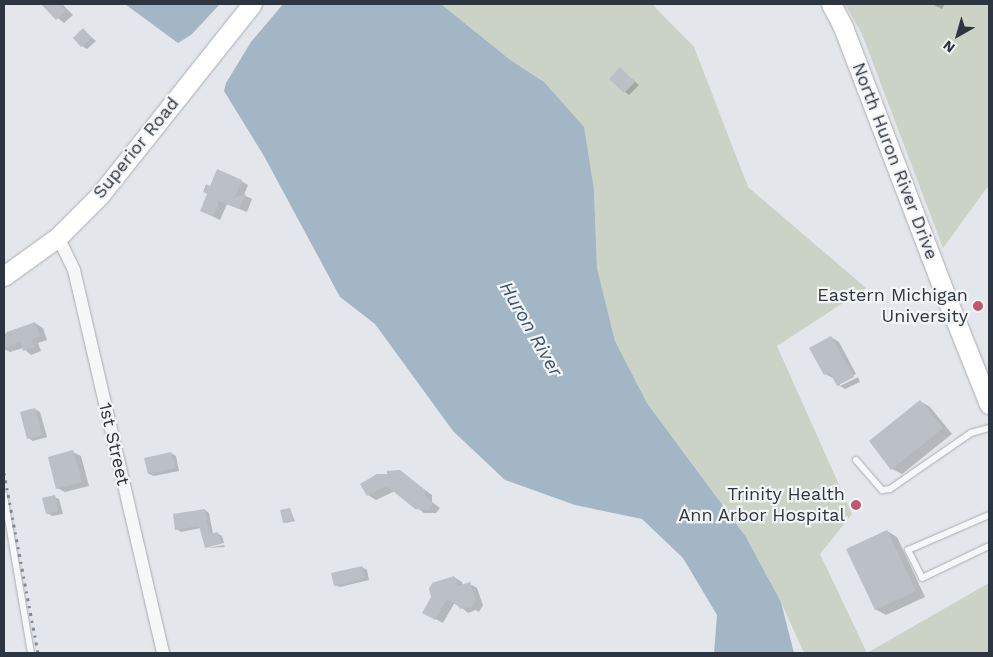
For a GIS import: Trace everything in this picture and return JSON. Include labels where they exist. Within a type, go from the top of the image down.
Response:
[{"type":"main road","name":"Superior Road","points":[[4,276],[58,237],[100,195],[252,4]]},
{"type":"main road","name":"North Huron River Drive","points":[[831,4],[843,27],[989,404]]},
{"type":"street","name":"1st Street","points":[[58,237],[74,270],[163,653]]},
{"type":"lane","points":[[856,460],[882,490],[890,489],[971,433],[989,428]]},
{"type":"lane","points":[[4,495],[32,653]]},
{"type":"lane","points":[[989,515],[908,550],[922,578],[989,546]]},
{"type":"green space","points":[[441,4],[652,4],[694,47],[748,187],[866,288],[777,346],[852,514],[820,554],[867,653],[804,653],[781,602],[746,537],[647,403],[615,341],[597,268],[594,190],[544,82],[509,59]]},
{"type":"green space","points":[[845,4],[989,4],[989,185],[943,248],[862,34]]},
{"type":"green space","points":[[989,583],[989,653],[867,653]]},
{"type":"water","points":[[125,4],[220,4],[191,35],[178,43]]},
{"type":"water","name":"Huron River","points":[[283,4],[441,4],[509,59],[544,82],[584,127],[594,190],[597,268],[615,341],[647,403],[746,537],[781,602],[794,653],[714,653],[717,615],[683,558],[642,519],[575,505],[505,480],[453,431],[375,324],[340,297],[264,156],[224,91],[226,83],[251,42]]},
{"type":"building","points":[[41,4],[60,4],[66,11],[56,20]]},
{"type":"building","points":[[83,28],[92,38],[81,47],[73,38]]},
{"type":"building","points":[[620,67],[635,82],[624,93],[609,79]]},
{"type":"building","points":[[217,169],[242,180],[234,198],[246,194],[239,209],[219,201],[213,216],[200,211],[207,194],[203,192],[206,184],[210,186]]},
{"type":"building","points":[[35,322],[40,336],[31,339],[35,347],[23,351],[20,342],[4,348],[4,335],[7,332]]},
{"type":"building","points":[[831,336],[854,377],[837,386],[830,372],[824,375],[809,348]]},
{"type":"building","points":[[920,400],[943,428],[891,470],[869,441]]},
{"type":"building","points":[[35,408],[42,435],[27,439],[20,412]]},
{"type":"building","points":[[73,450],[82,482],[56,489],[48,457]]},
{"type":"building","points":[[171,452],[175,468],[148,474],[144,458]]},
{"type":"building","points":[[400,470],[425,490],[425,496],[433,503],[428,510],[415,509],[388,487],[367,496],[360,484],[377,474],[387,474],[387,471]]},
{"type":"building","points":[[55,495],[58,511],[46,514],[42,498]]},
{"type":"building","points":[[290,508],[293,520],[283,523],[280,510]]},
{"type":"building","points":[[205,509],[209,534],[218,532],[221,544],[205,548],[199,526],[175,530],[173,514]]},
{"type":"building","points":[[887,530],[916,591],[875,610],[846,549]]},
{"type":"building","points":[[362,566],[365,578],[334,586],[331,573]]},
{"type":"building","points":[[454,576],[458,586],[470,582],[476,600],[471,609],[467,607],[460,609],[447,599],[435,620],[422,613],[431,597],[429,589],[432,583]]},
{"type":"railway","points":[[4,473],[38,653]]},
{"type":"place","name":"Eastern Michigan University","points":[[978,306]]},
{"type":"place","name":"Trinity Health Ann Arbor Hospital","points":[[856,505]]}]
